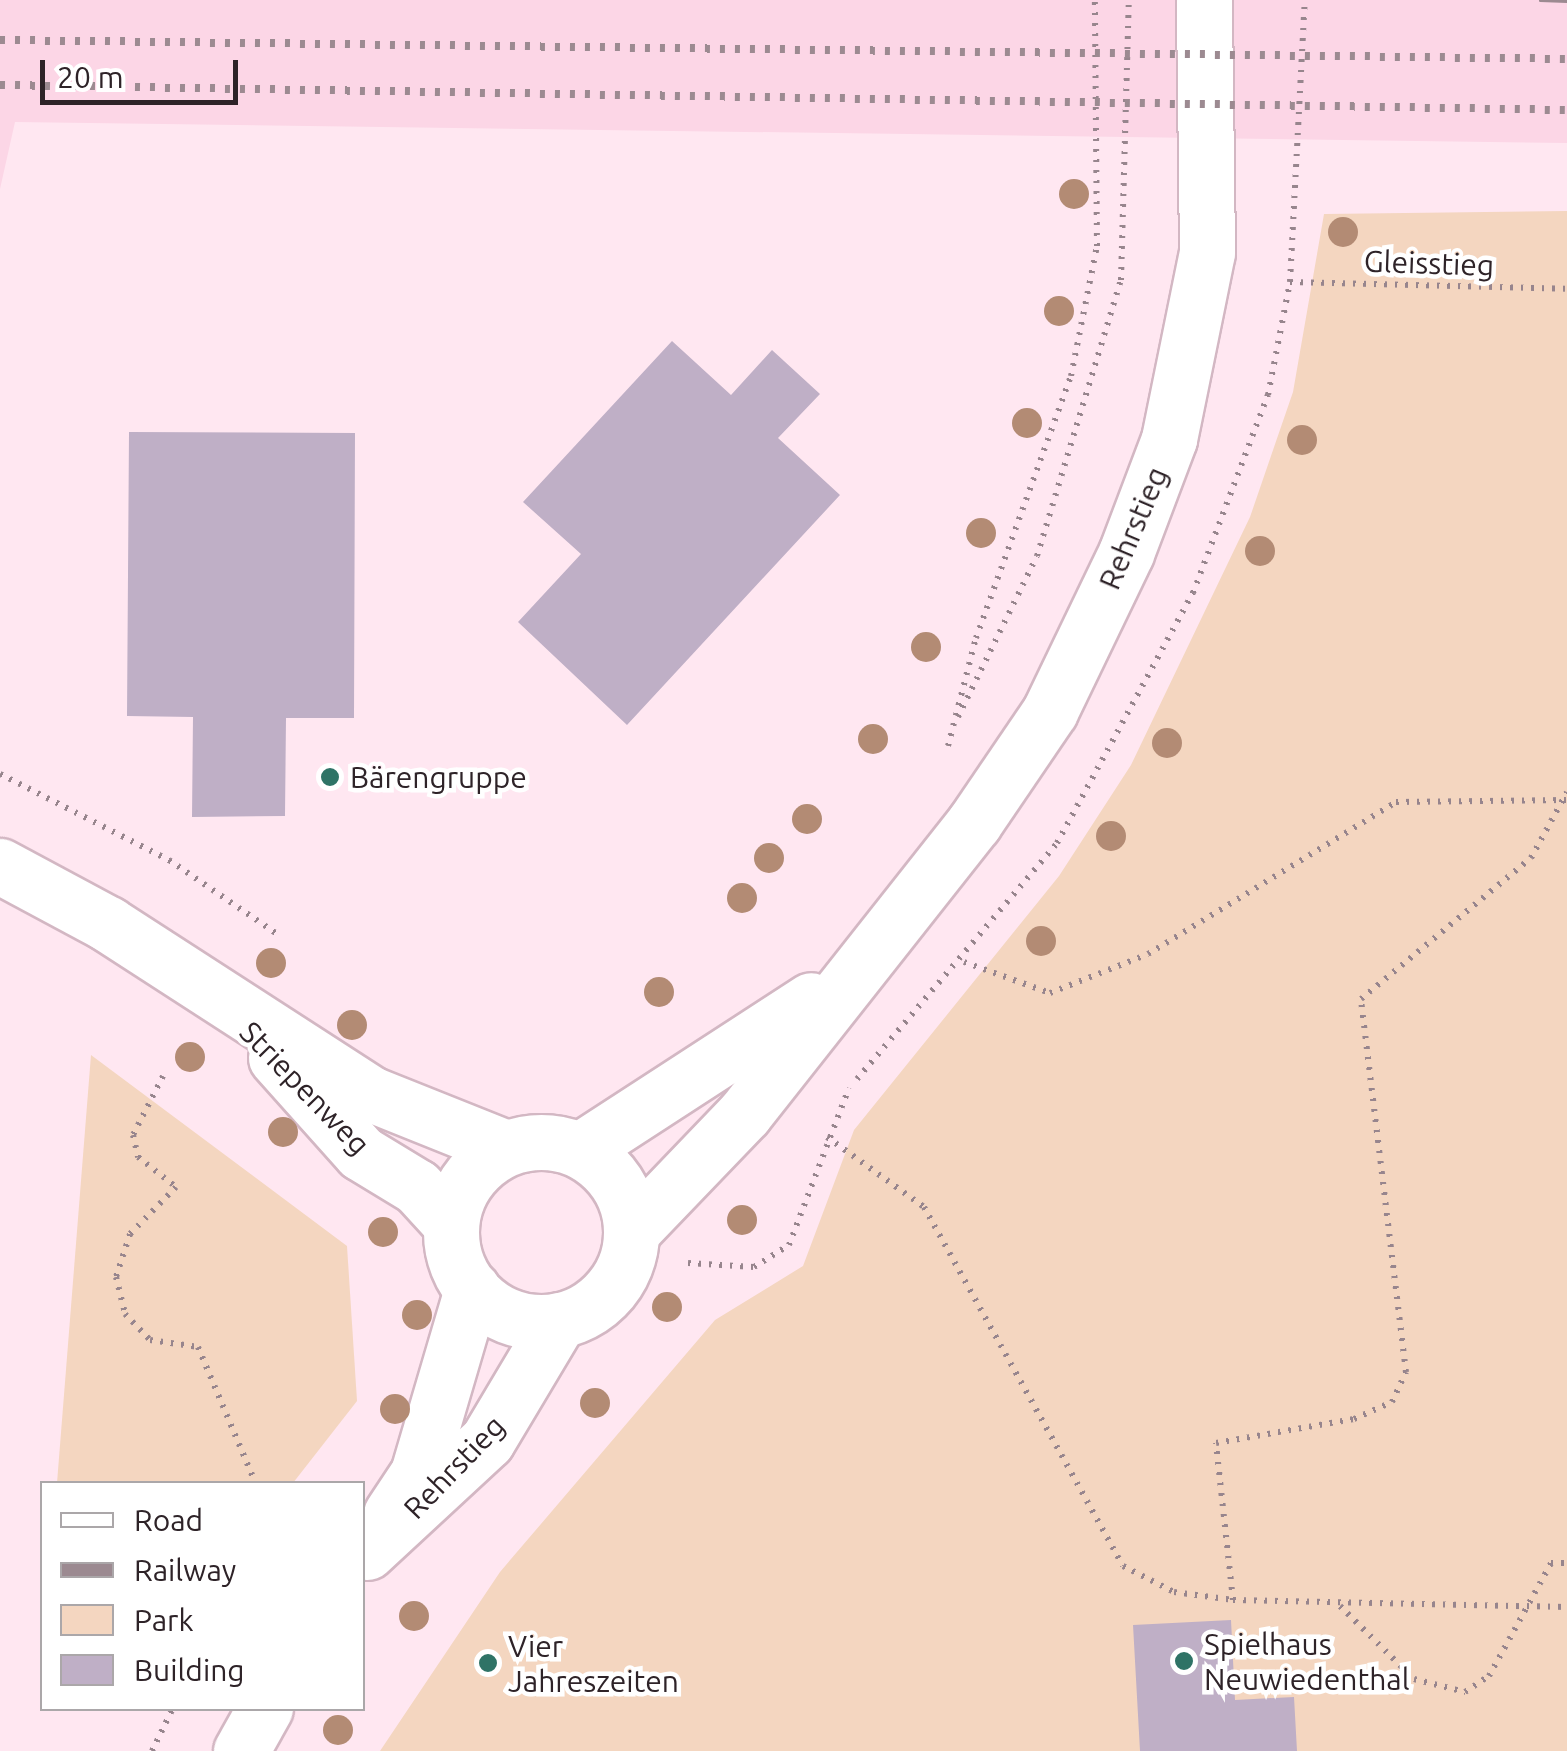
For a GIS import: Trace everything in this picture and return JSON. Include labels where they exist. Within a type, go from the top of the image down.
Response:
[{"type":"street","name":"Rehrstieg","points":[[632,1231],[744,1113],[843,979],[974,824],[1050,710],[1169,439],[1208,252],[1204,0]]},
{"type":"street","name":"Striepenweg","points":[[0,866],[208,987],[371,1094],[506,1148]]},
{"type":"street","name":"Rehrstieg","points":[[580,1150],[843,979]]},
{"type":"street","name":"Striepenweg","points":[[208,987],[361,1152],[417,1187],[451,1224]]},
{"type":"street","points":[[530,1142],[580,1150],[618,1183],[632,1231],[603,1298],[558,1320],[509,1316],[472,1289],[451,1224],[466,1181],[506,1148],[530,1142]]},
{"type":"street","name":"Rehrstieg","points":[[365,1555],[418,1473],[472,1289]]},
{"type":"street","name":"Rehrstieg","points":[[365,1555],[487,1441],[558,1320]]},
{"type":"street","points":[[242,1751],[263,1711]]},
{"type":"path","points":[[1095,0],[1093,264],[1071,376],[950,731],[1037,556],[1121,280],[1129,0]]},
{"type":"path","name":"Gleisstieg","points":[[1306,0],[1290,282],[1567,290]]},
{"type":"path","points":[[0,774],[170,860],[277,934]]},
{"type":"path","points":[[1234,1600],[1216,1443],[1354,1418],[1392,1402],[1406,1372],[1362,999],[1531,858],[1567,792]]},
{"type":"path","points":[[964,962],[1050,993],[1148,954],[1396,802],[1565,800]]},
{"type":"path","points":[[163,1076],[133,1135],[138,1156],[176,1186],[130,1234],[116,1276],[125,1314],[150,1340],[198,1347],[255,1481]]},
{"type":"path","points":[[827,1137],[924,1207],[1124,1566],[1174,1592],[1234,1600],[1340,1606],[1567,1607]]},
{"type":"path","points":[[1340,1606],[1414,1680],[1465,1692],[1489,1676],[1522,1604],[1551,1563],[1567,1563]]},
{"type":"path","points":[[152,1751],[172,1711]]},
{"type":"shaded area","points":[[0,0],[1567,0],[1567,143],[15,122],[0,189]]},
{"type":"green space","points":[[1567,211],[1567,1751],[380,1751],[500,1572],[715,1320],[803,1266],[854,1130],[1059,876],[1131,765],[1250,517],[1293,392],[1324,214]]},
{"type":"green space","points":[[91,1055],[347,1246],[357,1401],[295,1481],[57,1481]]},
{"type":"building","points":[[672,341],[731,395],[772,350],[820,394],[778,438],[840,495],[627,725],[518,622],[581,554],[523,502]]},
{"type":"building","points":[[129,432],[355,433],[354,718],[286,718],[285,816],[192,817],[193,717],[127,716]]},
{"type":"building","name":"Spielhaus Neuwiedenthal","points":[[1231,1620],[1235,1700],[1294,1697],[1297,1751],[1140,1751],[1133,1625]]},
{"type":"tram line","points":[[1540,0],[1567,1]]},
{"type":"railway","points":[[0,40],[1567,59]]},
{"type":"railway","points":[[0,85],[1567,110]]},
{"type":"place","name":"Bärengruppe","points":[[330,777]]},
{"type":"place","name":"Spielhaus Neuwiedenthal","points":[[1184,1661]]},
{"type":"place","name":"Vier Jahreszeiten","points":[[488,1663]]}]
